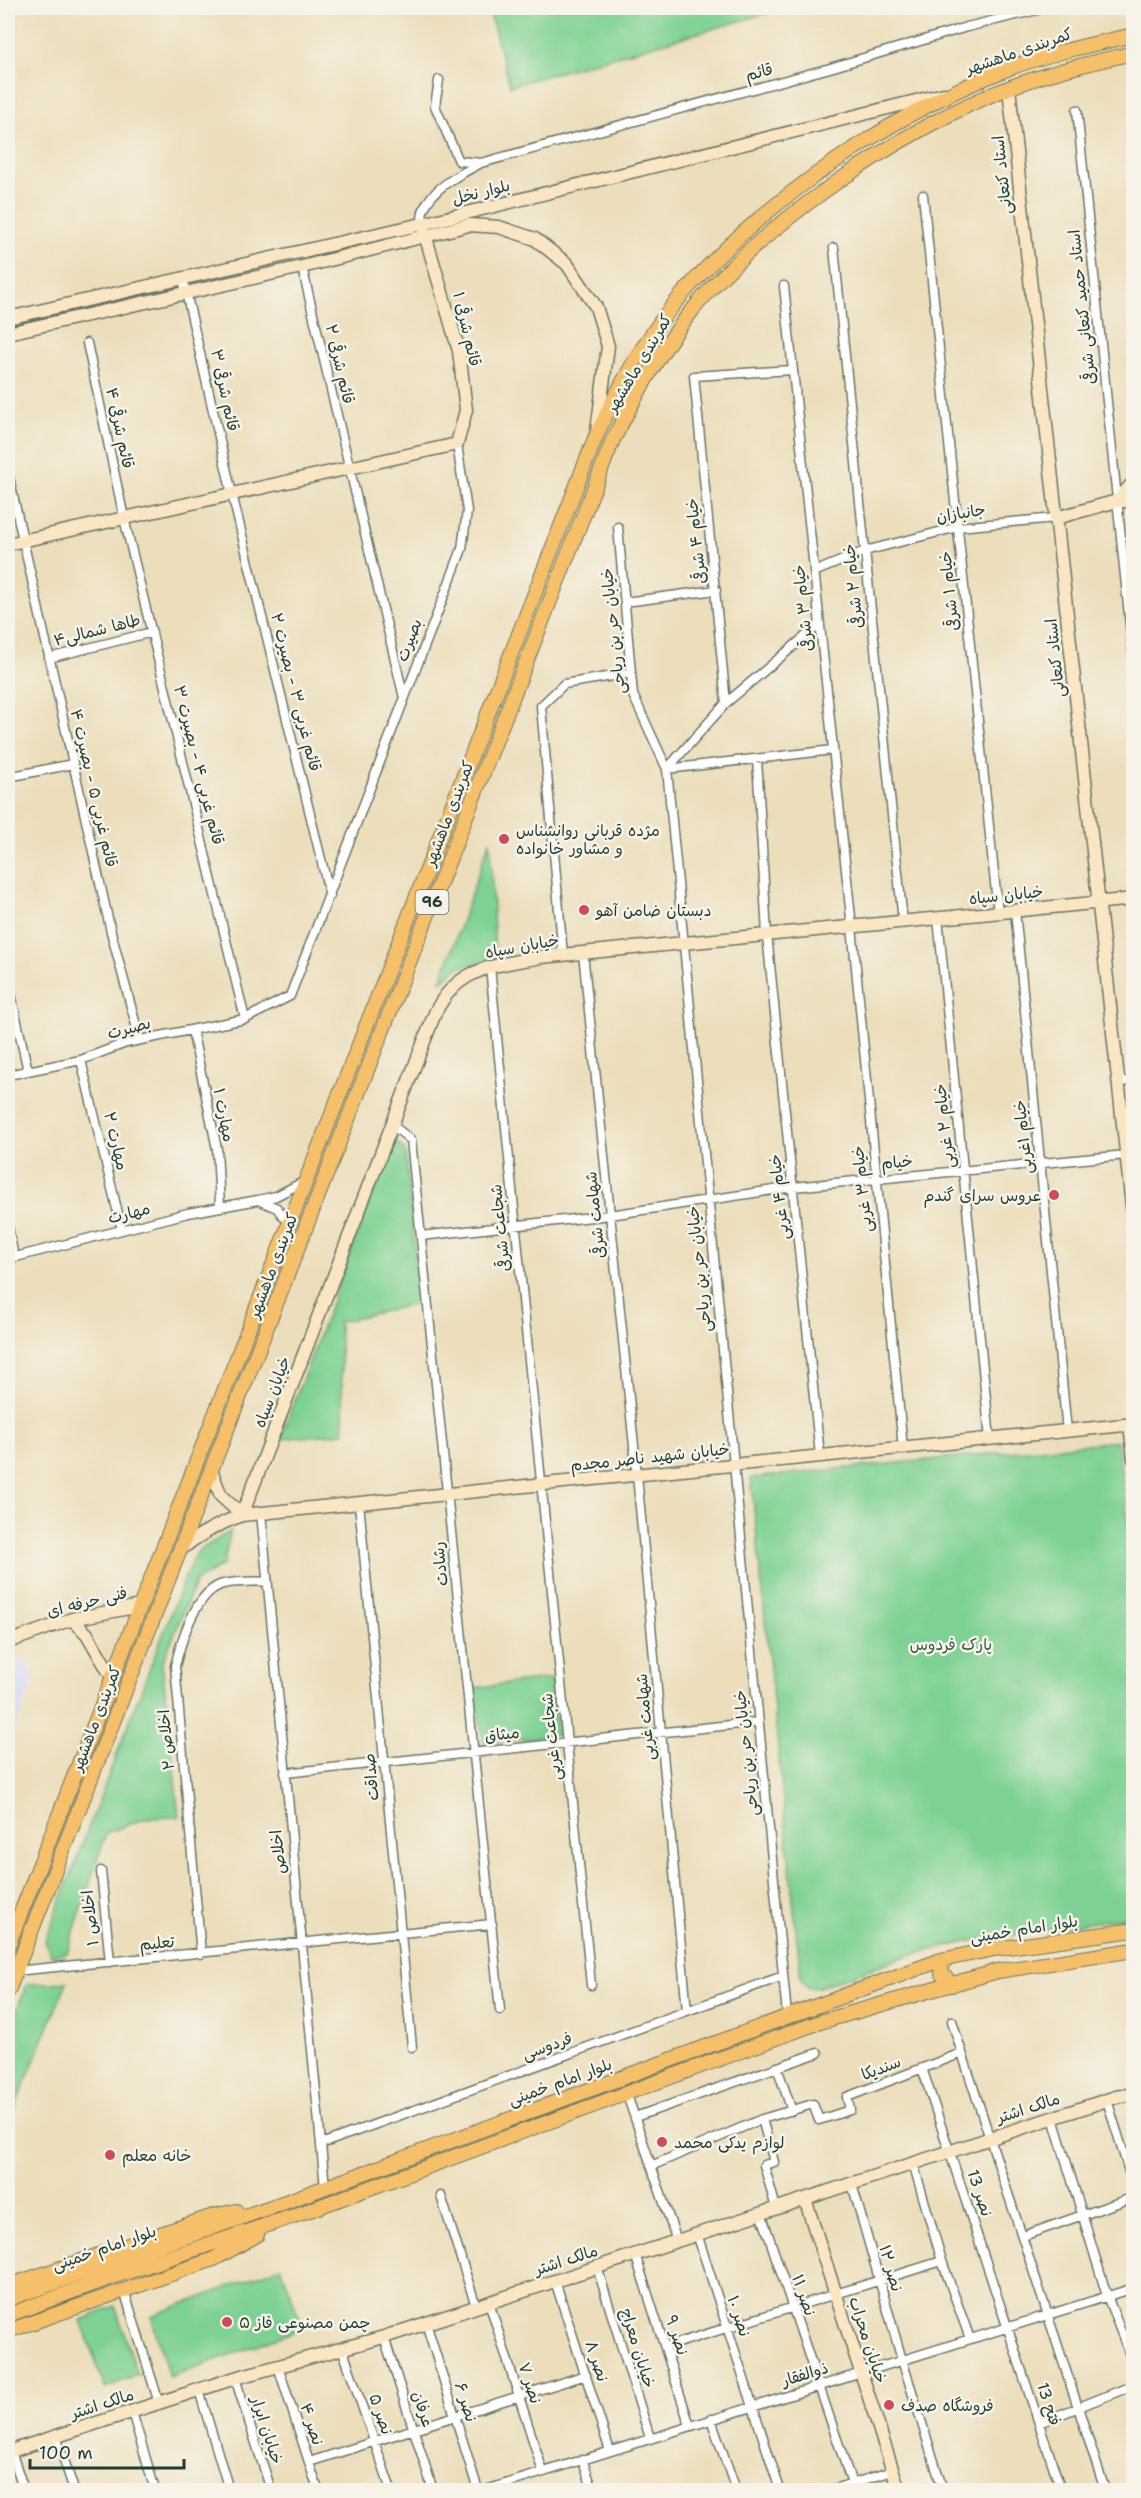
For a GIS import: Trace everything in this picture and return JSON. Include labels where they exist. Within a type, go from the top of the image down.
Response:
[{"type":"main road","name":"کمربندی ماهشهر","points":[[8,1946],[596,436],[621,384],[646,342],[674,304],[738,239],[835,163],[899,123],[960,90],[1003,71],[1060,51],[1134,35]]},
{"type":"main road","name":"کمربندی ماهشهر","points":[[8,1991],[612,442],[637,393],[661,352],[688,315],[750,252],[782,224],[838,183],[889,149],[967,106],[1009,88],[1065,69],[1134,53]]},
{"type":"main road","name":"بلوار امام خمینی","points":[[8,2299],[288,2201],[941,1960],[994,1949],[1134,1930]]},
{"type":"main road","name":"بلوار امام خمینی","points":[[8,2315],[118,2275],[291,2217],[820,2022],[998,1971],[1134,1950]]},
{"type":"main road","points":[[941,1960],[942,1974],[952,1985]]},
{"type":"main road","points":[[916,1969],[924,1981],[922,1994]]},
{"type":"main road","points":[[8,2286],[213,2216],[288,2201]]},
{"type":"main road","points":[[8,2331],[213,2259],[291,2217]]},
{"type":"street","name":"قائم","points":[[422,224],[424,209],[433,196],[461,174],[481,163],[830,69],[968,27],[1045,8]]},
{"type":"street","points":[[439,80],[435,106],[459,160],[481,163]]},
{"type":"street","name":"استاد کنعانی","points":[[1009,88],[1134,1224]]},
{"type":"street","name":"بلوار نخل","points":[[8,318],[422,224],[960,90]]},
{"type":"street","name":"استاد حمید کنعانی شرقی","points":[[1077,110],[1134,664]]},
{"type":"street","name":"خیام ۱ شرقی","points":[[922,195],[998,912]]},
{"type":"street","name":"قائم شرقی ۱","points":[[422,224],[459,351],[466,410],[457,444]]},
{"type":"street","name":"بلوار نخل","points":[[8,333],[426,238],[469,225],[499,227],[536,239],[567,264],[596,307],[608,346],[596,436]]},
{"type":"street","name":"خیام ۲ شرقی","points":[[834,248],[903,922]]},
{"type":"street","name":"قائم شرقی ۲","points":[[302,267],[404,699]]},
{"type":"street","name":"قائم شرقی ۳","points":[[183,279],[232,494]]},
{"type":"street","name":"خیام ۳ شرقی","points":[[784,286],[852,927]]},
{"type":"street","name":"قائم شرقی ۴","points":[[87,343],[124,518]]},
{"type":"street","name":"خیام ۴ شرقی","points":[[726,703],[694,376],[793,370]]},
{"type":"street","points":[[8,544],[457,444]]},
{"type":"street","name":"بصیرت","points":[[8,1075],[81,1060],[140,1040],[245,1019],[290,996],[462,549],[466,511],[457,444]]},
{"type":"street","name":"قائم غربی ۵ - بصیرت ۴","points":[[8,473],[111,932],[140,1040]]},
{"type":"street","points":[[1117,501],[1131,485],[1134,485]]},
{"type":"street","name":"قائم غربی ۳ - بصیرت ۲","points":[[232,494],[330,896]]},
{"type":"street","points":[[1117,501],[1134,501]]},
{"type":"street","name":"جانبازان","points":[[814,572],[865,551],[958,527],[1056,518],[1117,501]]},
{"type":"street","name":"قائم غربی ۴ - بصیرت ۳","points":[[124,518],[245,1019]]},
{"type":"street","name":"خیابان حر بن ریاحی","points":[[618,527],[633,695],[667,769],[787,2015]]},
{"type":"street","points":[[625,602],[716,590]]},
{"type":"street","points":[[667,769],[726,703],[820,624]]},
{"type":"street","name":"طاها شمالی۴","points":[[49,658],[152,632]]},
{"type":"street","points":[[563,955],[541,706],[564,684],[631,673]]},
{"type":"street","points":[[667,769],[833,750]]},
{"type":"street","points":[[757,759],[767,935]]},
{"type":"street","points":[[8,777],[73,764]]},
{"type":"street","name":"خیابان سپاه","points":[[242,1515],[442,1000],[462,978],[490,967],[563,955],[1134,899]]},
{"type":"street","name":"خیام ۱غربی","points":[[1015,911],[1067,1431]]},
{"type":"street","name":"خیام ۲ غربی","points":[[938,918],[990,1439]]},
{"type":"street","name":"خیام ۳ غربی","points":[[852,927],[903,1448]]},
{"type":"street","name":"خیام ۴ غربی","points":[[767,935],[820,1456]]},
{"type":"street","name":"شهامت شرقی","points":[[583,953],[637,1475]]},
{"type":"street","name":"شجاعت شرقی","points":[[490,967],[541,1485]]},
{"type":"street","points":[[8,981],[28,1071]]},
{"type":"street","name":"مهارت ۱","points":[[192,1030],[216,1149],[220,1206]]},
{"type":"street","name":"مهارت ۲","points":[[81,1060],[122,1230]]},
{"type":"street","points":[[1118,1082],[1134,1081]]},
{"type":"street","name":"رشادت","points":[[392,1125],[411,1140],[500,2010]]},
{"type":"street","name":"خیام","points":[[421,1236],[610,1215],[793,1187],[1126,1155]]},
{"type":"street","name":"مهارت","points":[[11,1258],[220,1206],[276,1196],[306,1181]]},
{"type":"street","points":[[258,1200],[277,1208],[289,1224]]},
{"type":"street","points":[[8,1227],[11,1258]]},
{"type":"street","points":[[1132,1425],[1134,1459]]},
{"type":"street","name":"خیابان شهید ناصر مجدم","points":[[180,1550],[198,1535],[219,1523],[242,1515],[1132,1425]]},
{"type":"street","points":[[211,1470],[221,1496],[242,1515]]},
{"type":"street","name":"شهامت غربی","points":[[637,1475],[687,2011]]},
{"type":"street","name":"شجاعت غربی","points":[[541,1485],[591,1985]]},
{"type":"street","name":"صداقت","points":[[359,1503],[412,2048]]},
{"type":"street","name":"اخلاص","points":[[261,1513],[325,2187]]},
{"type":"street","name":"اخلاص ۲","points":[[201,1954],[175,1666],[180,1645],[204,1596],[220,1585],[267,1581]]},
{"type":"street","name":"فنی حرفه ای","points":[[8,1642],[72,1619],[140,1606]]},
{"type":"street","points":[[72,1619],[87,1634],[112,1677]]},
{"type":"street","name":"میثاق","points":[[285,1773],[759,1722]]},
{"type":"street","name":"اخلاص ۱","points":[[101,1871],[110,1962]]},
{"type":"street","name":"تعلیم","points":[[15,1971],[492,1924]]},
{"type":"street","name":"فردوسی","points":[[321,2144],[783,1976]]},
{"type":"street","points":[[952,2021],[1105,2490]]},
{"type":"street","points":[[635,2117],[818,2053]]},
{"type":"street","name":"سندیکا","points":[[651,2166],[762,2119],[813,2104],[819,2120],[850,2110],[847,2097],[962,2053]]},
{"type":"street","points":[[777,2067],[792,2111]]},
{"type":"street","name":"نصر 13","points":[[922,2068],[1008,2326]]},
{"type":"street","points":[[626,2092],[677,2241]]},
{"type":"street","name":"مالک اشتر","points":[[9,2451],[235,2378],[384,2337],[1107,2100],[1134,2094]]},
{"type":"street","points":[[1107,2100],[1134,2187]]},
{"type":"street","points":[[1053,2118],[1107,2296],[1134,2365]]},
{"type":"street","points":[[762,2119],[774,2162],[764,2165],[776,2208]]},
{"type":"street","points":[[913,2163],[942,2261],[970,2339]]},
{"type":"street","name":"نصر ۱۲","points":[[852,2184],[902,2360],[943,2490]]},
{"type":"street","points":[[441,2196],[476,2306]]},
{"type":"street","points":[[1023,2236],[1134,2197]]},
{"type":"street","name":"خیابان محراب","points":[[805,2199],[899,2490]]},
{"type":"street","name":"نصر ۱۱","points":[[761,2213],[852,2484]]},
{"type":"street","name":"نصر ۱۰","points":[[697,2234],[780,2490]]},
{"type":"street","name":"نصر ۹","points":[[635,2254],[690,2426]]},
{"type":"street","points":[[665,2347],[942,2261]]},
{"type":"street","name":"خیابان معراج","points":[[597,2267],[650,2438]]},
{"type":"street","name":"نصر ۸","points":[[555,2281],[610,2451]]},
{"type":"street","name":"ذوالفقار","points":[[486,2490],[1134,2288]]},
{"type":"street","points":[[124,2290],[159,2403]]},
{"type":"street","name":"نصر ۷","points":[[489,2302],[543,2472]]},
{"type":"street","name":"نصر ۶","points":[[426,2323],[478,2490]]},
{"type":"street","name":"فتح 13","points":[[1008,2326],[1061,2490]]},
{"type":"street","name":"عرفان","points":[[384,2337],[433,2490]]},
{"type":"street","name":"نصر ۵","points":[[342,2348],[391,2490]]},
{"type":"street","name":"نصر ۴","points":[[278,2366],[318,2490]]},
{"type":"street","points":[[309,2462],[586,2376]]},
{"type":"street","name":"خیابان ابرار","points":[[235,2378],[271,2490]]},
{"type":"street","points":[[1039,2422],[1134,2385]]},
{"type":"street","points":[[199,2390],[226,2490]]},
{"type":"street","points":[[132,2412],[155,2490]]},
{"type":"street","points":[[711,2419],[736,2490]]},
{"type":"street","points":[[56,2436],[74,2490]]},
{"type":"street","points":[[9,2451],[24,2490]]},
{"type":"street","points":[[582,2459],[593,2490]]},
{"type":"street","points":[[831,2490],[893,2471]]},
{"type":"shaded area","points":[[20,1658],[35,1675],[8,1748],[8,1663]]},
{"type":"green space","points":[[488,8],[786,8],[510,86]]},
{"type":"green space","points":[[490,840],[495,960],[459,967],[441,981]]},
{"type":"green space","points":[[393,1140],[405,1150],[420,1303],[339,1322],[344,1433],[280,1439]]},
{"type":"green space","name":"پارک فردوس","points":[[1117,1441],[1134,1566],[1133,1916],[967,1942],[912,1954],[819,1987],[808,1988],[801,1980],[751,1478]]},
{"type":"green space","points":[[231,1531],[223,1565],[196,1581],[162,1664],[179,1817],[146,1818],[106,1833],[67,1953],[51,1955],[45,1941],[186,1574],[198,1551]]},
{"type":"green space","points":[[552,1678],[557,1735],[484,1744],[474,1688]]},
{"type":"green space","points":[[67,1982],[8,2124],[8,2032],[27,1984]]},
{"type":"green space","name":"چمن مصنوعی فاز ۵","points":[[281,2267],[303,2328],[169,2377],[151,2316]]},
{"type":"green space","points":[[115,2306],[138,2375],[105,2388],[81,2320]]},
{"type":"place","name":"مژده قربانی روانشناس و مشاور خانواده","points":[[504,839]]},
{"type":"place","name":"دبستان ضامن آهو","points":[[584,910]]},
{"type":"place","name":"عروس سرای گندم","points":[[1054,1195]]},
{"type":"place","name":"لوازم یدکی محمد","points":[[662,2142]]},
{"type":"place","name":"خانه معلم","points":[[110,2155]]},
{"type":"place","name":"چمن مصنوعی فاز ۵","points":[[227,2322]]},
{"type":"place","name":"فروشگاه صدف","points":[[889,2405]]}]
